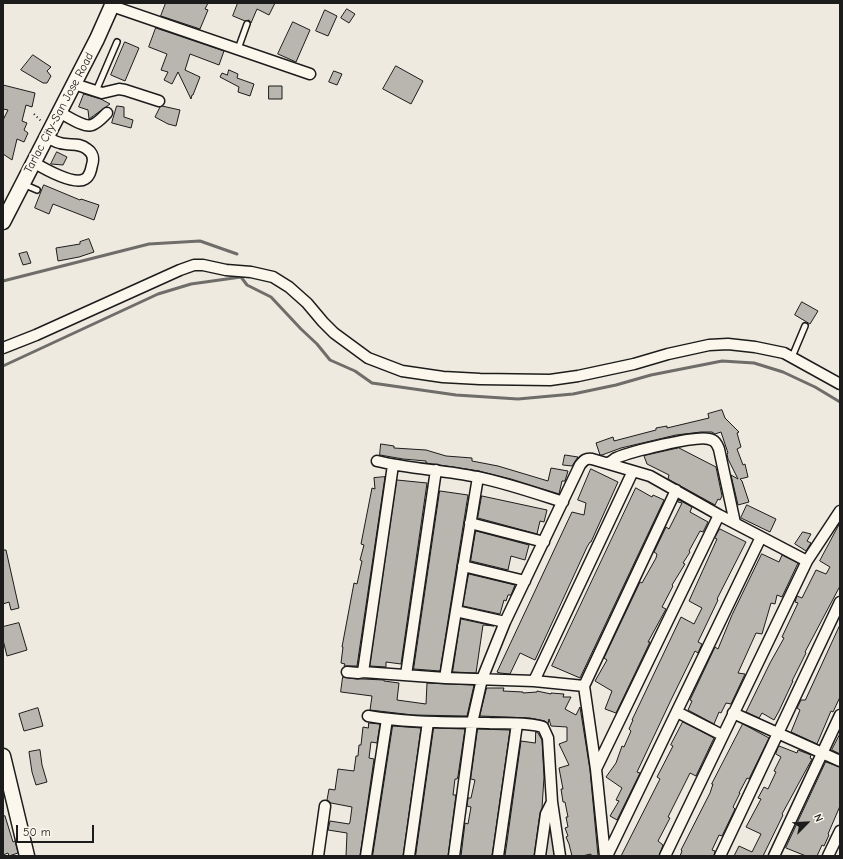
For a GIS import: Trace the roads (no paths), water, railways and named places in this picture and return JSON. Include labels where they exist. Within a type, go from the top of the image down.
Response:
[{"type":"main road","name":"Tarlac City-San Jose Road","points":[[3,222],[97,39],[113,4]]},
{"type":"main road","points":[[3,756],[27,856]]},
{"type":"street","points":[[113,4],[310,74]]},
{"type":"street","points":[[74,84],[102,93],[119,89],[125,90],[159,101]]},
{"type":"street","points":[[59,112],[85,125],[91,126],[107,113]]},
{"type":"street","points":[[33,162],[63,177],[79,181],[86,179],[90,174],[93,160],[92,154],[88,149],[77,144],[62,144],[46,137]]},
{"type":"street","points":[[3,348],[36,335],[180,270],[194,265],[203,265],[226,270],[251,272],[273,277],[289,287],[307,303],[322,322],[334,333],[368,358],[402,371],[443,377],[550,380],[578,376],[634,364],[668,354],[709,345],[728,344],[775,350],[792,357],[840,384]]},
{"type":"street","points":[[608,464],[620,456],[694,438],[711,439],[720,449],[736,524]]},
{"type":"street","points":[[454,856],[472,723],[482,679],[505,622],[580,465],[584,460],[589,458],[650,476],[719,515],[807,561]]},
{"type":"street","points":[[377,461],[393,465],[478,477],[563,502]]},
{"type":"street","points":[[363,672],[393,465]]},
{"type":"street","points":[[406,675],[436,470]]},
{"type":"street","points":[[534,681],[633,471]]},
{"type":"street","points":[[446,678],[478,477]]},
{"type":"street","points":[[606,856],[596,769],[584,686],[676,490]]},
{"type":"street","points":[[665,856],[807,561],[840,510]]},
{"type":"street","points":[[596,769],[719,515]]},
{"type":"street","points":[[470,523],[544,542]]},
{"type":"street","points":[[606,856],[761,537]]},
{"type":"street","points":[[463,566],[525,581]]},
{"type":"street","points":[[720,856],[840,602]]},
{"type":"street","points":[[456,611],[505,622]]},
{"type":"street","points":[[347,672],[358,674],[363,672],[446,678],[534,681],[584,686]]},
{"type":"street","points":[[676,712],[722,735]]},
{"type":"street","points":[[733,713],[840,761]]},
{"type":"street","points":[[368,716],[428,722],[536,725],[545,729],[548,738],[552,802],[560,856]]},
{"type":"street","points":[[774,856],[840,716]]},
{"type":"street","points":[[366,856],[387,719]]},
{"type":"street","points":[[409,856],[428,722]]},
{"type":"street","points":[[498,856],[517,724]]},
{"type":"street","points":[[540,856],[546,814],[552,802]]},
{"type":"street","points":[[318,856],[325,806]]},
{"type":"street","points":[[828,856],[840,831]]},
{"type":"lane","points":[[238,49],[247,24]]},
{"type":"lane","points":[[96,91],[117,42]]},
{"type":"lane","points":[[22,183],[37,190]]},
{"type":"lane","points":[[792,357],[805,326]]},
{"type":"waterway","points":[[3,281],[149,244],[200,241],[237,254]]},
{"type":"waterway","points":[[3,366],[158,294],[191,284],[241,277],[247,285],[271,297],[317,344],[330,360],[355,371],[372,383],[456,395],[518,399],[573,394],[616,385],[651,375],[722,361],[754,363],[783,372],[815,387],[840,402]]}]
